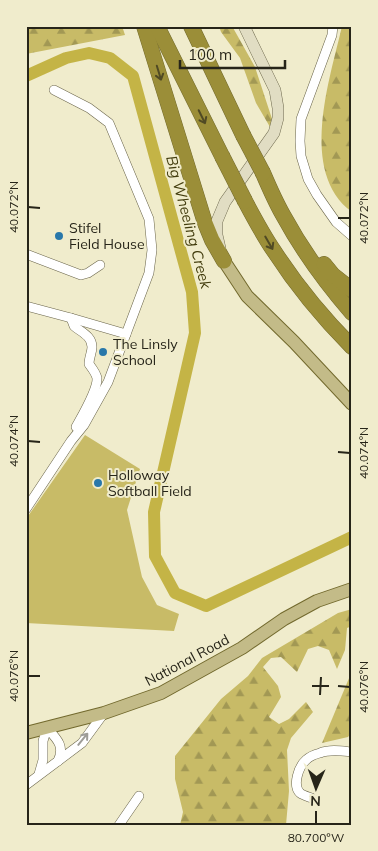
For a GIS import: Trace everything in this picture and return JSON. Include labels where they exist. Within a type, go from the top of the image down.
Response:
[{"type":"highway","points":[[144,26],[206,223],[212,240],[224,261]]},
{"type":"highway","points":[[157,26],[245,201],[272,250],[318,310],[352,347]]},
{"type":"highway","points":[[191,26],[282,214],[303,249],[333,291],[352,313]]},
{"type":"highway","points":[[272,192],[300,229],[313,251],[334,275],[352,290]]},
{"type":"main road","points":[[224,261],[247,296],[294,342],[352,404]]},
{"type":"main road","name":"National Road","points":[[26,733],[104,713],[161,693],[242,648],[284,619],[317,601],[352,589]]},
{"type":"street","points":[[224,261],[217,235],[217,221],[225,202],[274,133],[278,118],[275,90],[244,26]]},
{"type":"street","points":[[332,26],[332,35],[301,119],[301,156],[308,179],[317,195],[336,222],[352,236]]},
{"type":"street","points":[[26,509],[71,441],[84,425],[108,382],[149,273],[152,250],[149,219],[109,123],[89,108],[54,90]]},
{"type":"street","points":[[26,254],[81,275],[100,265]]},
{"type":"street","points":[[26,306],[126,334]]},
{"type":"street","points":[[71,318],[74,326],[86,334],[92,345],[89,364],[97,377],[94,392],[71,441]]},
{"type":"street","points":[[26,785],[82,743],[96,721],[104,713]]},
{"type":"street","points":[[39,774],[43,760],[42,746],[48,728],[59,741],[61,752],[58,761]]},
{"type":"street","points":[[42,746],[58,761]]},
{"type":"street","points":[[314,799],[301,794],[298,789],[300,768],[306,760],[322,752],[352,752]]},
{"type":"street","points":[[119,825],[139,796]]},
{"type":"green space","points":[[26,26],[122,26],[125,35],[26,54]]},
{"type":"green space","points":[[219,26],[232,26],[255,67],[274,125],[270,127],[256,103],[240,58],[221,32]]},
{"type":"green space","points":[[342,26],[352,26],[352,212],[336,195],[326,174],[322,150],[322,124],[326,98]]},
{"type":"green space","points":[[85,435],[140,469],[127,510],[142,577],[157,605],[179,614],[174,631],[26,623],[26,519]]},
{"type":"green space","points":[[352,609],[352,626],[347,628],[345,650],[337,669],[329,650],[318,646],[308,649],[297,672],[281,657],[271,658],[263,667],[278,686],[281,697],[269,717],[279,724],[289,719],[306,702],[313,712],[291,738],[287,750],[289,791],[286,825],[180,825],[183,812],[175,779],[175,756],[221,699],[248,676],[262,658],[338,613]]},
{"type":"green space","points":[[352,671],[352,732],[348,737],[322,743]]},
{"type":"waterway","name":"Big Wheeling Creek","points":[[26,76],[66,58],[89,53],[110,58],[133,76],[192,292],[195,333],[154,512],[155,556],[175,593],[206,606],[352,537]]},
{"type":"place","name":"Stifel Field House","points":[[59,236]]},
{"type":"place","name":"The Linsly School","points":[[103,352]]},
{"type":"place","name":"Holloway Softball Field","points":[[98,483]]}]
